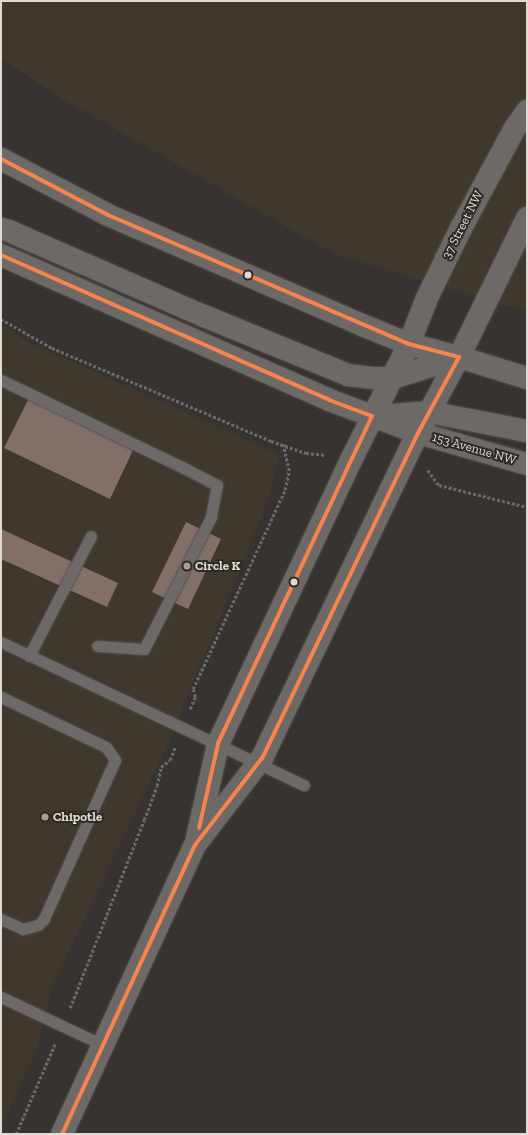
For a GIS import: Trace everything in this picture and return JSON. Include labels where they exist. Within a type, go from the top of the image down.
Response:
[{"type":"street","name":"37 Street NW","points":[[196,844],[218,744],[372,416],[393,378],[409,344],[427,298],[460,230],[515,128],[527,111]]},
{"type":"street","points":[[1,159],[108,215],[409,344],[459,357],[527,378]]},
{"type":"street","points":[[62,1134],[196,844],[262,758],[418,433],[459,357],[527,218]]},
{"type":"street","points":[[1,229],[9,231],[204,316],[348,375],[371,378],[393,378],[459,357]]},
{"type":"street","name":"153 Avenue NW","points":[[1,255],[329,400],[418,433],[527,464]]},
{"type":"street","points":[[372,416],[429,412],[527,431]]},
{"type":"lane","points":[[1,380],[178,465],[217,486],[211,517],[144,649],[97,646]]},
{"type":"lane","points":[[30,656],[91,536]]},
{"type":"lane","points":[[1,643],[304,785]]},
{"type":"lane","points":[[1,697],[106,747],[115,760],[44,919],[38,925],[23,929],[1,919]]},
{"type":"lane","points":[[1,997],[103,1045]]},
{"type":"path","points":[[1,319],[52,348],[306,453]]},
{"type":"path","points":[[195,697],[193,689],[285,490],[289,471],[283,444]]},
{"type":"path","points":[[426,467],[439,485],[527,507]]},
{"type":"path","points":[[78,988],[154,792],[161,767],[170,760]]},
{"type":"path","points":[[16,1134],[49,1059]]},
{"type":"shaded area","points":[[1,1],[527,1],[527,312],[334,254],[59,97],[1,58]]},
{"type":"shaded area","points":[[1,324],[28,342],[279,454],[270,496],[168,744],[51,989],[37,1049],[1,1127]]},
{"type":"building","points":[[29,398],[134,448],[110,499],[4,448]]},
{"type":"building","name":"Circle K","points":[[186,522],[221,539],[188,609],[152,592]]},
{"type":"building","points":[[1,529],[118,583],[107,607],[1,559]]},
{"type":"transit line","points":[[1,159],[108,215],[409,344],[459,357],[418,433],[262,758],[195,845],[62,1134]]},
{"type":"transit line","points":[[1,255],[329,400],[372,416],[218,744],[199,828]]},
{"type":"place","name":"Circle K","points":[[187,566]]},
{"type":"place","name":"Chipotle","points":[[45,817]]}]
